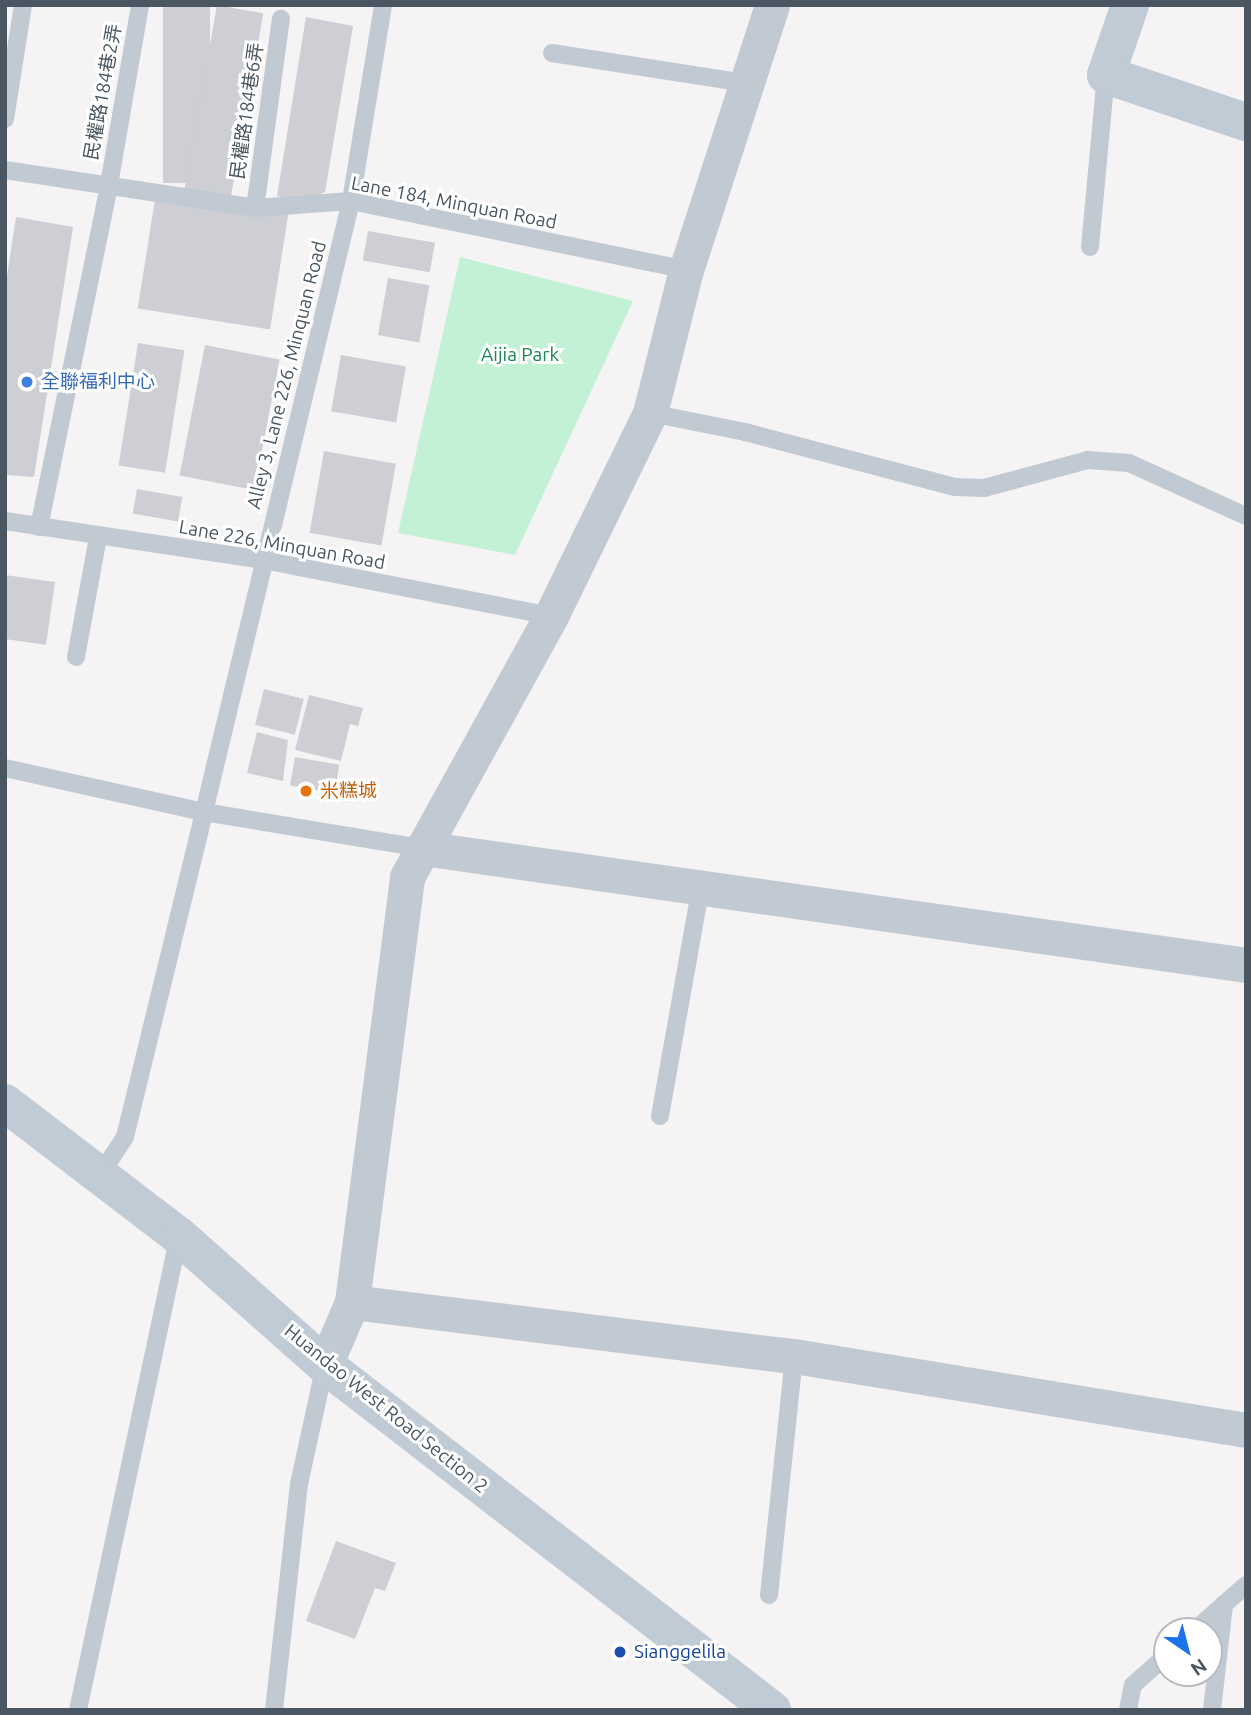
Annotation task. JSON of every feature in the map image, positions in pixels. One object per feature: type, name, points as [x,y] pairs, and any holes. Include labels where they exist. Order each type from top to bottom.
[{"type":"main road","points":[[1130,5],[1106,75],[1246,122]]},
{"type":"main road","name":"Huandao West Road Section 2","points":[[5,1103],[179,1236],[325,1365],[772,1710]]},
{"type":"street","points":[[325,1365],[352,1302],[407,877],[551,616],[650,413],[686,270],[772,5]]},
{"type":"street","points":[[422,848],[701,885],[1246,965]]},
{"type":"street","points":[[352,1302],[794,1356],[1246,1430]]},
{"type":"lane","points":[[5,119],[23,5]]},
{"type":"lane","name":"民權路184巷2弄","points":[[39,527],[108,186],[139,5]]},
{"type":"lane","name":"Alley 3, Lane 226, Minquan Road","points":[[100,1175],[125,1136],[204,812],[351,201],[383,5]]},
{"type":"lane","name":"民權路184巷6弄","points":[[255,208],[281,19]]},
{"type":"lane","points":[[552,53],[745,83]]},
{"type":"lane","points":[[1090,247],[1106,75]]},
{"type":"lane","name":"Lane 184, Minquan Road","points":[[5,170],[255,208],[351,201],[686,270]]},
{"type":"lane","points":[[650,413],[745,432],[956,487],[984,488],[1088,460],[1129,463],[1246,516]]},
{"type":"lane","name":"Lane 226, Minquan Road","points":[[5,521],[263,560],[551,616]]},
{"type":"lane","points":[[76,657],[98,537]]},
{"type":"lane","points":[[5,768],[204,812],[422,848]]},
{"type":"lane","points":[[660,1116],[701,885]]},
{"type":"lane","points":[[78,1710],[179,1236]]},
{"type":"lane","points":[[769,1595],[794,1356]]},
{"type":"lane","points":[[274,1710],[299,1484],[325,1365]]},
{"type":"lane","points":[[1210,1617],[1246,1585]]},
{"type":"lane","points":[[1212,1710],[1224,1604]]},
{"type":"lane","points":[[1128,1710],[1133,1685],[1153,1667]]},
{"type":"green space","name":"Aijia Park","points":[[460,257],[633,301],[515,555],[398,533]]},
{"type":"building","points":[[163,5],[210,5],[210,183],[163,183]]},
{"type":"building","points":[[217,5],[263,13],[231,197],[185,189]]},
{"type":"building","points":[[306,17],[353,26],[325,192],[304,201],[277,196]]},
{"type":"building","points":[[156,193],[288,214],[270,330],[138,309]]},
{"type":"building","name":"全聯福利中心","points":[[16,217],[73,227],[34,477],[5,475],[5,289]]},
{"type":"building","points":[[368,231],[435,243],[430,272],[363,261]]},
{"type":"building","points":[[388,278],[429,285],[419,342],[378,335]]},
{"type":"building","points":[[138,343],[184,350],[165,473],[119,465]]},
{"type":"building","points":[[205,345],[280,360],[254,490],[180,476]]},
{"type":"building","points":[[341,355],[406,366],[396,423],[331,411]]},
{"type":"building","points":[[324,451],[396,464],[381,545],[310,533]]},
{"type":"building","points":[[137,489],[182,497],[178,522],[133,514]]},
{"type":"building","points":[[5,575],[55,582],[46,645],[5,639]]},
{"type":"building","points":[[264,689],[304,699],[295,735],[255,725]]},
{"type":"building","points":[[309,695],[363,708],[358,726],[350,724],[341,761],[295,750]]},
{"type":"building","points":[[257,732],[288,740],[283,781],[247,773]]},
{"type":"building","points":[[295,757],[339,765],[334,793],[290,786]]},
{"type":"building","points":[[336,1541],[396,1563],[385,1591],[375,1588],[355,1639],[306,1621]]},
{"type":"place","name":"全聯福利中心","points":[[27,382]]},
{"type":"place","name":"米糕城","points":[[306,791]]},
{"type":"place","name":"Sianggelila","points":[[620,1652]]}]
